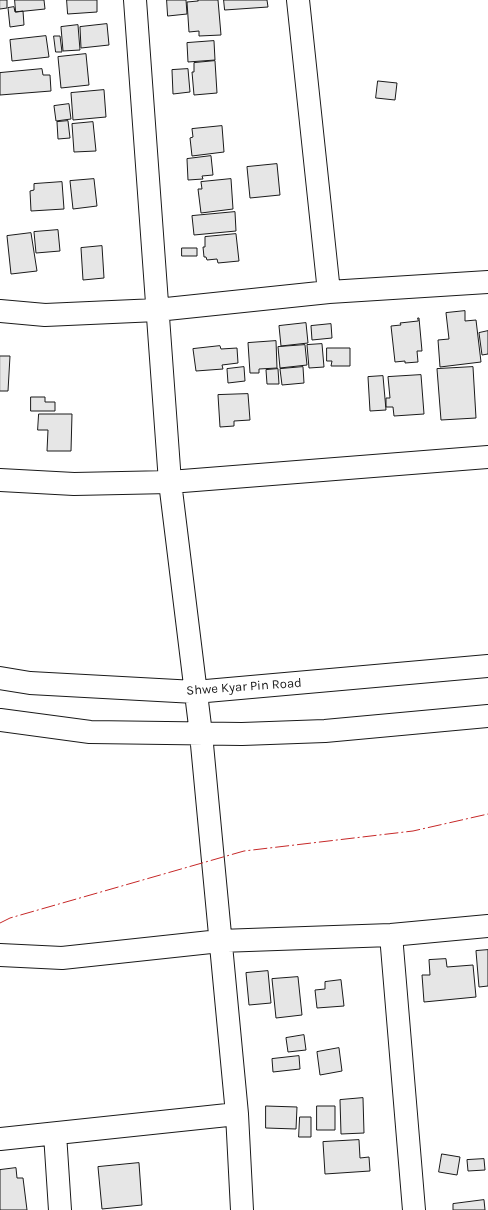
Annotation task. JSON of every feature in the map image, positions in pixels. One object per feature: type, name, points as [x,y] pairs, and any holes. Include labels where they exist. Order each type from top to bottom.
[{"type":"street","points":[[135,0],[170,482],[201,734],[236,1114],[242,1210]]},
{"type":"street","points":[[298,0],[329,292]]},
{"type":"street","points":[[0,311],[45,314],[91,314],[157,310],[329,292],[488,282]]},
{"type":"street","points":[[0,480],[74,484],[170,482],[488,457]]},
{"type":"street","name":"Shwe Kyar Pin Road","points":[[0,678],[30,683],[195,692],[488,666]]},
{"type":"street","points":[[0,720],[90,732],[242,734],[324,731],[488,716]]},
{"type":"street","points":[[0,955],[62,958],[220,941],[391,935],[488,926]]},
{"type":"street","points":[[391,935],[414,1210]]},
{"type":"street","points":[[0,1139],[236,1114]]},
{"type":"street","points":[[55,1134],[60,1210]]},
{"type":"building","points":[[0,0],[7,0],[7,8],[0,9]]},
{"type":"building","points":[[15,0],[44,0],[45,9],[16,12]]},
{"type":"building","points":[[67,0],[97,0],[97,12],[68,14]]},
{"type":"building","points":[[167,0],[186,0],[187,14],[168,16]]},
{"type":"building","points":[[198,0],[218,0],[221,35],[199,36],[199,31],[189,32],[187,2]]},
{"type":"building","points":[[224,0],[267,0],[268,7],[225,10]]},
{"type":"building","points":[[14,7],[15,12],[23,11],[24,25],[10,27],[8,8]]},
{"type":"building","points":[[107,24],[109,45],[81,48],[80,27]]},
{"type":"building","points":[[78,25],[80,50],[63,51],[61,27]]},
{"type":"building","points":[[46,36],[49,57],[12,61],[10,40]]},
{"type":"building","points":[[54,36],[60,36],[62,52],[56,52]]},
{"type":"building","points":[[214,41],[215,60],[188,62],[187,43]]},
{"type":"building","points":[[86,54],[89,85],[61,88],[58,57]]},
{"type":"building","points":[[215,61],[217,93],[194,95],[192,72],[194,72],[194,63]]},
{"type":"building","points":[[42,69],[43,75],[50,75],[51,91],[0,95],[0,73]]},
{"type":"building","points":[[188,69],[190,92],[173,94],[172,70]]},
{"type":"building","points":[[378,81],[397,83],[395,100],[376,98]]},
{"type":"building","points":[[104,90],[106,117],[73,120],[71,93]]},
{"type":"building","points":[[69,104],[71,119],[56,121],[54,106]]},
{"type":"building","points":[[68,121],[70,138],[58,139],[57,122]]},
{"type":"building","points":[[93,122],[96,151],[74,152],[72,124]]},
{"type":"building","points":[[222,126],[224,152],[192,156],[190,138],[193,137],[192,129]]},
{"type":"building","points":[[211,156],[213,175],[202,176],[203,179],[188,180],[187,159]]},
{"type":"building","points":[[277,164],[280,195],[250,198],[247,167]]},
{"type":"building","points":[[94,179],[97,206],[73,209],[70,181]]},
{"type":"building","points":[[231,179],[233,209],[201,213],[198,189],[202,189],[201,182]]},
{"type":"building","points":[[62,182],[64,209],[31,211],[30,191],[34,190],[34,184]]},
{"type":"building","points":[[235,212],[236,231],[194,235],[192,216]]},
{"type":"building","points":[[58,230],[60,251],[36,253],[34,232]]},
{"type":"building","points":[[31,233],[37,271],[11,274],[7,236]]},
{"type":"building","points":[[236,234],[239,261],[218,263],[217,259],[207,260],[206,257],[204,257],[203,247],[205,247],[205,237]]},
{"type":"building","points":[[102,246],[104,278],[83,280],[81,248]]},
{"type":"building","points":[[182,248],[197,248],[197,256],[182,256]]},
{"type":"building","points":[[465,311],[465,321],[476,320],[481,362],[440,367],[438,340],[449,339],[446,313]]},
{"type":"building","points":[[418,318],[422,351],[417,351],[418,362],[395,362],[391,326],[401,325],[400,323],[418,321]]},
{"type":"building","points":[[306,323],[308,343],[281,346],[279,326]]},
{"type":"building","points":[[331,324],[332,338],[312,340],[311,326]]},
{"type":"building","points":[[488,331],[488,354],[482,355],[479,333]]},
{"type":"building","points":[[276,341],[277,368],[259,369],[259,373],[250,373],[248,343]]},
{"type":"building","points":[[322,344],[324,367],[309,368],[307,345]]},
{"type":"building","points":[[305,345],[307,365],[280,368],[278,347]]},
{"type":"building","points":[[220,346],[221,349],[237,348],[238,363],[222,365],[223,369],[196,371],[193,349]]},
{"type":"building","points":[[327,348],[350,348],[350,366],[331,366],[332,361],[327,361]]},
{"type":"building","points":[[0,356],[10,356],[8,391],[0,391]]},
{"type":"building","points":[[244,367],[245,381],[228,383],[227,369]]},
{"type":"building","points":[[303,367],[304,383],[282,385],[280,369]]},
{"type":"building","points":[[473,367],[476,418],[441,420],[437,369]]},
{"type":"building","points":[[278,369],[279,384],[267,384],[266,370]]},
{"type":"building","points":[[421,375],[424,414],[394,416],[393,407],[386,407],[386,398],[390,398],[388,377]]},
{"type":"building","points":[[383,376],[386,410],[370,411],[368,377]]},
{"type":"building","points":[[248,394],[250,420],[234,421],[234,426],[220,427],[218,395]]},
{"type":"building","points":[[31,397],[45,397],[45,402],[55,402],[55,411],[31,411]]},
{"type":"building","points":[[39,414],[72,414],[71,451],[47,451],[48,430],[38,430]]},
{"type":"building","points":[[488,950],[488,986],[479,987],[476,951]]},
{"type":"building","points":[[446,959],[447,967],[473,965],[476,997],[424,1002],[422,975],[430,975],[429,960]]},
{"type":"building","points":[[268,971],[271,1003],[249,1005],[246,973]]},
{"type":"building","points":[[298,977],[302,1015],[276,1018],[272,979]]},
{"type":"building","points":[[341,980],[344,1006],[317,1008],[315,990],[325,989],[325,982]]},
{"type":"building","points":[[304,1035],[306,1050],[288,1052],[286,1038]]},
{"type":"building","points":[[339,1048],[342,1071],[320,1075],[317,1052]]},
{"type":"building","points":[[299,1056],[300,1069],[273,1072],[272,1059]]},
{"type":"building","points":[[363,1098],[364,1133],[341,1134],[340,1100]]},
{"type":"building","points":[[266,1106],[297,1107],[296,1129],[266,1128]]},
{"type":"building","points":[[317,1106],[335,1106],[335,1130],[317,1130]]},
{"type":"building","points":[[300,1117],[311,1117],[311,1137],[299,1137]]},
{"type":"building","points":[[359,1140],[360,1158],[369,1157],[370,1171],[325,1174],[323,1142]]},
{"type":"building","points":[[442,1154],[460,1157],[457,1175],[439,1172]]},
{"type":"building","points":[[484,1159],[485,1170],[468,1171],[467,1160]]},
{"type":"building","points":[[139,1163],[142,1205],[102,1209],[98,1167]]},
{"type":"building","points":[[16,1168],[17,1178],[23,1178],[27,1210],[0,1210],[0,1170]]},
{"type":"building","points":[[484,1200],[485,1210],[453,1210],[453,1204]]},
{"type":"power","points":[[0,923],[10,918],[244,851],[413,831],[488,814]]}]
